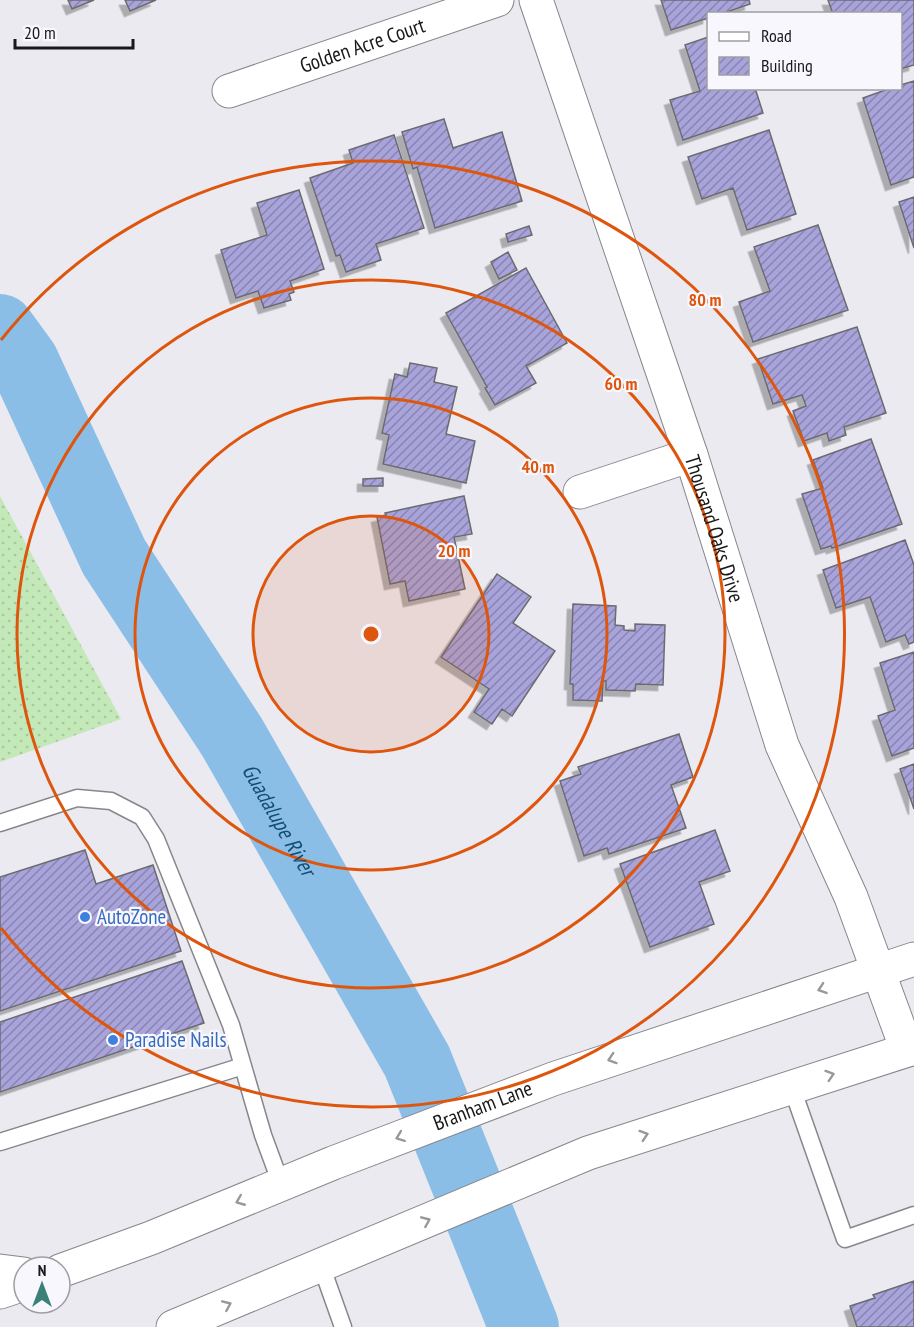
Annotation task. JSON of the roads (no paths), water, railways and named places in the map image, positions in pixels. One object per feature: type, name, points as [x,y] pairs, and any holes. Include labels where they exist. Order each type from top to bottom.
[{"type":"main road","name":"Golden Acre Court","points":[[229,91],[497,0]]},
{"type":"main road","name":"Thousand Oaks Drive","points":[[536,0],[691,455],[782,745],[851,897],[910,1049]]},
{"type":"main road","points":[[580,492],[691,455]]},
{"type":"main road","name":"Branham Lane","points":[[72,1266],[151,1238],[333,1163],[553,1079],[914,959]]},
{"type":"main road","points":[[173,1327],[588,1153],[910,1049]]},
{"type":"lane","points":[[0,823],[77,798],[111,801],[142,817],[156,839],[231,1025],[263,1135],[281,1184]]},
{"type":"lane","points":[[0,1142],[243,1066]]},
{"type":"lane","points":[[792,1088],[845,1239],[914,1215]]},
{"type":"lane","points":[[321,1265],[343,1327]]},
{"type":"waterway","name":"Guadalupe River","points":[[0,329],[24,362],[114,557],[232,737],[417,1061],[524,1327]]},
{"type":"place","name":"AutoZone","points":[[85,917]]},
{"type":"place","name":"Paradise Nails","points":[[113,1040]]}]
